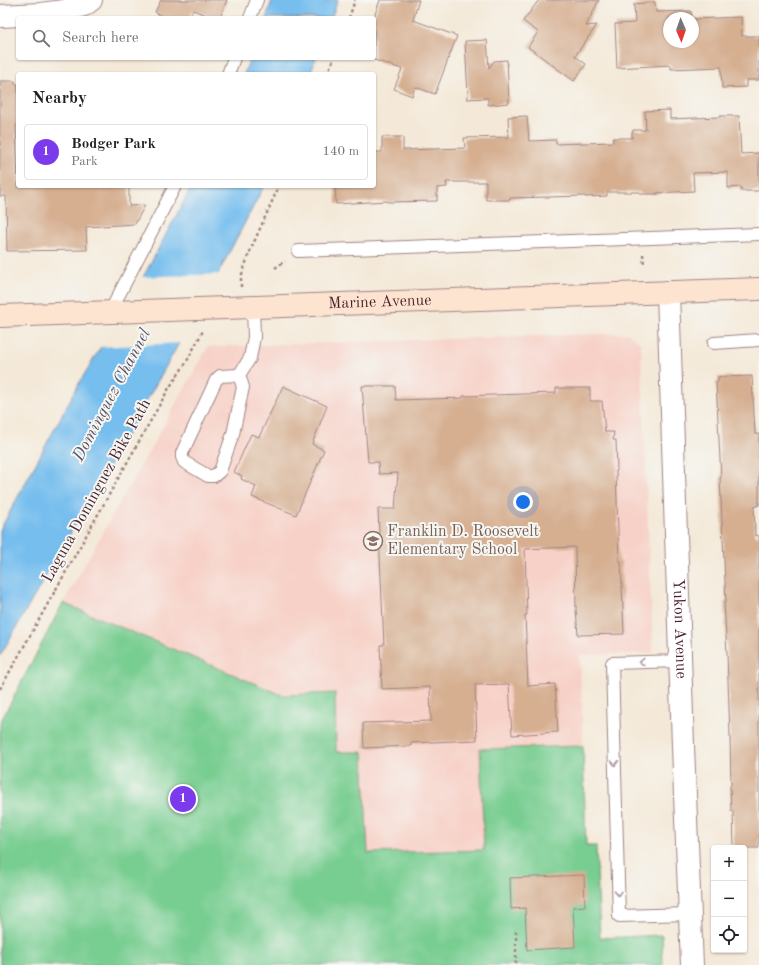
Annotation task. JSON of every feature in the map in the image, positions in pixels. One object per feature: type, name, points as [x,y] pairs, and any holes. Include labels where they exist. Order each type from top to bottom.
[{"type":"main road","name":"Marine Avenue","points":[[0,316],[759,289]]},
{"type":"street","points":[[0,16],[64,11],[84,5],[91,0]]},
{"type":"street","name":"Yukon Avenue","points":[[668,292],[692,965]]},
{"type":"lane","points":[[251,16],[257,0]]},
{"type":"lane","points":[[229,72],[233,60]]},
{"type":"lane","points":[[111,312],[174,188]]},
{"type":"lane","points":[[298,251],[759,234]]},
{"type":"lane","points":[[239,376],[250,358],[254,337],[247,307]]},
{"type":"lane","points":[[714,343],[759,340]]},
{"type":"lane","points":[[220,376],[239,376],[243,387],[233,434],[220,471],[214,476],[208,476],[184,462],[182,453],[216,380],[220,376]]},
{"type":"lane","points":[[681,661],[612,663],[619,916],[690,914]]},
{"type":"path","points":[[350,16],[355,0]]},
{"type":"path","points":[[328,72],[333,60]]},
{"type":"path","points":[[247,307],[241,277],[250,251],[278,188]]},
{"type":"path","points":[[643,254],[644,265]]},
{"type":"path","name":"Laguna Dominguez Bike Path","points":[[0,689],[169,388],[186,363],[212,308]]},
{"type":"path","points":[[516,930],[516,965]]},
{"type":"shaded area","name":"Franklin D. Roosevelt Elementary School","points":[[627,333],[641,344],[653,653],[580,655],[583,746],[480,749],[485,850],[368,853],[363,753],[336,753],[335,693],[282,695],[63,603],[208,347]]},
{"type":"green space","points":[[63,603],[282,695],[335,693],[336,752],[363,752],[368,853],[484,850],[480,749],[583,746],[586,846],[596,846],[600,938],[662,935],[663,965],[0,965],[0,723]]},
{"type":"water","points":[[272,0],[338,0],[332,16],[267,16]]},
{"type":"water","points":[[249,60],[315,60],[311,72],[245,72]]},
{"type":"water","name":"Dominguez Channel","points":[[191,188],[263,188],[220,270],[160,377],[0,656],[0,530],[81,380],[146,272]]},
{"type":"pier","points":[[220,274],[181,343],[98,347],[140,277]]},
{"type":"building","points":[[161,0],[227,0],[221,16],[209,16],[193,10],[190,16],[162,16],[155,12]]},
{"type":"building","points":[[380,0],[419,0],[413,20],[457,36],[435,94],[415,87],[412,96],[394,89],[402,69],[374,60],[376,60],[376,16],[374,16]]},
{"type":"building","points":[[539,0],[599,0],[586,26],[597,25],[575,56],[586,64],[574,81],[528,47],[538,32],[523,21]]},
{"type":"building","points":[[655,2],[656,12],[691,11],[663,12],[663,48],[699,48],[699,19],[741,17],[742,36],[759,36],[759,80],[746,80],[746,87],[722,88],[721,67],[671,69],[671,65],[617,68],[615,24],[635,23],[634,4]]},
{"type":"building","points":[[487,40],[489,68],[494,61],[507,60],[509,103],[488,105],[488,98],[467,99],[465,41]]},
{"type":"building","points":[[0,81],[15,81],[16,188],[129,188],[129,206],[145,205],[135,224],[86,227],[87,250],[7,251],[6,196],[0,196]]},
{"type":"building","points":[[670,110],[670,119],[739,116],[741,154],[759,153],[759,191],[741,191],[741,187],[728,188],[728,172],[693,173],[694,191],[657,193],[658,194],[640,194],[640,192],[607,192],[607,196],[510,198],[510,200],[486,200],[486,182],[446,182],[447,187],[437,188],[437,201],[387,201],[336,204],[335,188],[376,188],[376,152],[382,152],[382,137],[403,137],[403,150],[465,148],[464,138],[509,137],[508,117],[527,116],[529,141],[556,140],[556,144],[613,142],[613,138],[632,138],[633,130],[646,130],[645,111]]},
{"type":"building","points":[[752,376],[755,434],[759,434],[759,505],[754,507],[755,535],[759,536],[759,848],[747,848],[747,845],[734,845],[733,811],[731,811],[730,786],[730,735],[724,602],[726,602],[716,382],[718,382],[718,377]]},
{"type":"building","points":[[283,386],[327,406],[312,444],[324,450],[296,515],[252,497],[256,486],[241,479],[242,476],[234,472],[251,434],[259,437]]},
{"type":"building","points":[[362,386],[395,386],[396,400],[556,393],[556,388],[590,388],[590,401],[602,401],[605,432],[614,432],[613,440],[616,440],[619,561],[621,561],[624,634],[578,635],[575,547],[525,549],[527,615],[525,615],[528,686],[555,684],[558,732],[512,735],[509,684],[475,685],[477,740],[411,743],[411,746],[364,748],[363,723],[431,721],[430,687],[382,689],[380,645],[384,645],[378,509],[395,509],[398,473],[379,474],[378,462],[368,462]]},
{"type":"building","points":[[584,875],[585,906],[573,907],[575,947],[527,950],[525,908],[511,909],[510,878]]},
{"type":"place","name":"Franklin D. Roosevelt Elementary School","points":[[373,541]]},
{"type":"place","name":"Bodger Park","points":[[183,799]]}]
